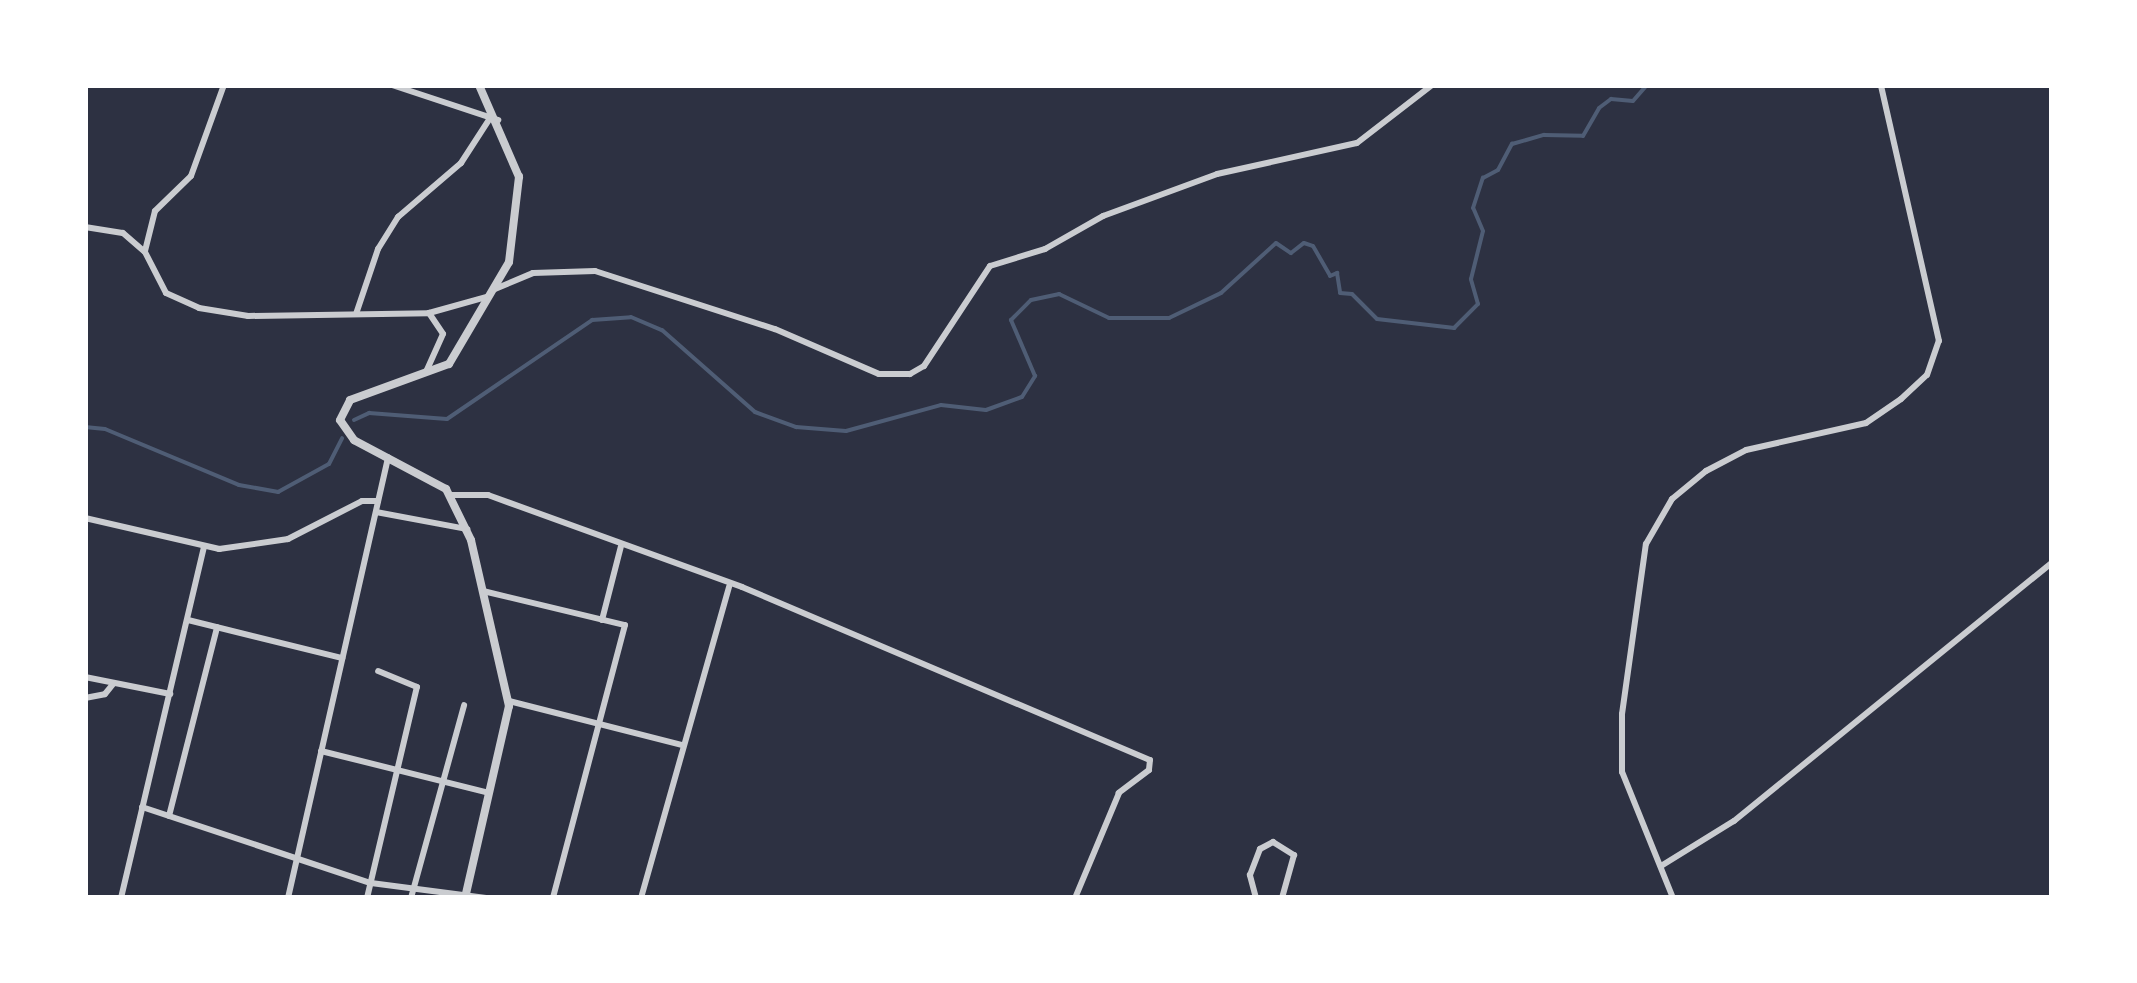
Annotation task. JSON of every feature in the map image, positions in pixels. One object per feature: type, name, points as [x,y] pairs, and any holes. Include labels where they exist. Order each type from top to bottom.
[{"type":"street","points":[[145,252],[156,211],[191,176],[224,85]]},
{"type":"street","points":[[392,85],[494,116]]},
{"type":"street","points":[[479,85],[518,177],[516,240],[497,287],[449,364],[422,377],[361,395],[342,409],[344,432],[452,495],[488,495],[729,586],[1150,760],[1149,770],[1119,793],[1075,898]]},
{"type":"street","points":[[85,226],[123,233],[145,252],[166,293],[199,308],[248,316],[428,314],[473,306],[497,287],[532,273],[620,276],[775,329],[879,374],[910,374],[924,366],[990,266],[1046,249],[1103,216],[1217,174],[1357,144],[1432,85]]},
{"type":"street","points":[[1673,898],[1622,772],[1622,714],[1646,544],[1672,498],[1706,471],[1746,450],[1866,423],[1902,399],[1927,375],[1939,342],[1881,85]]},
{"type":"street","points":[[356,314],[378,249],[398,217],[461,163],[494,116]]},
{"type":"street","points":[[422,377],[438,358],[443,334],[428,314]]},
{"type":"street","points":[[288,898],[388,456]]},
{"type":"street","points":[[452,495],[468,530],[509,701],[465,897]]},
{"type":"street","points":[[85,518],[204,547],[288,539],[362,501],[378,501]]},
{"type":"street","points":[[376,512],[468,530]]},
{"type":"street","points":[[602,620],[621,546]]},
{"type":"street","points":[[121,898],[204,547]]},
{"type":"street","points":[[1661,866],[1734,821],[2052,563]]},
{"type":"street","points":[[641,898],[729,586]]},
{"type":"street","points":[[483,591],[625,625],[553,898]]},
{"type":"street","points":[[188,620],[342,658]]},
{"type":"street","points":[[169,816],[216,627]]},
{"type":"street","points":[[367,898],[417,685],[378,671]]},
{"type":"street","points":[[85,677],[170,694]]},
{"type":"street","points":[[85,698],[105,694],[113,683]]},
{"type":"street","points":[[509,701],[682,745]]},
{"type":"street","points":[[412,895],[464,704]]},
{"type":"street","points":[[321,751],[489,793]]},
{"type":"street","points":[[142,807],[296,861],[412,895],[486,898]]},
{"type":"street","points":[[1256,898],[1248,883],[1256,857],[1262,846],[1276,842],[1294,856],[1282,898]]},
{"type":"waterway","points":[[354,420],[369,413],[447,419],[592,320],[631,317],[662,330],[755,412],[796,427],[846,431],[941,405],[986,410],[1022,397],[1035,376],[1011,320],[1031,300],[1059,294],[1109,318],[1169,318],[1221,293],[1276,243],[1291,253],[1304,243],[1313,246],[1330,276],[1337,273],[1340,293],[1352,294],[1377,319],[1454,328],[1478,304],[1471,279],[1483,231],[1473,208],[1483,178],[1498,170],[1512,144],[1544,135],[1583,136],[1599,108],[1611,99],[1633,101],[1647,85]]},
{"type":"waterway","points":[[85,427],[105,429],[239,485],[278,492],[329,464],[342,438]]}]
